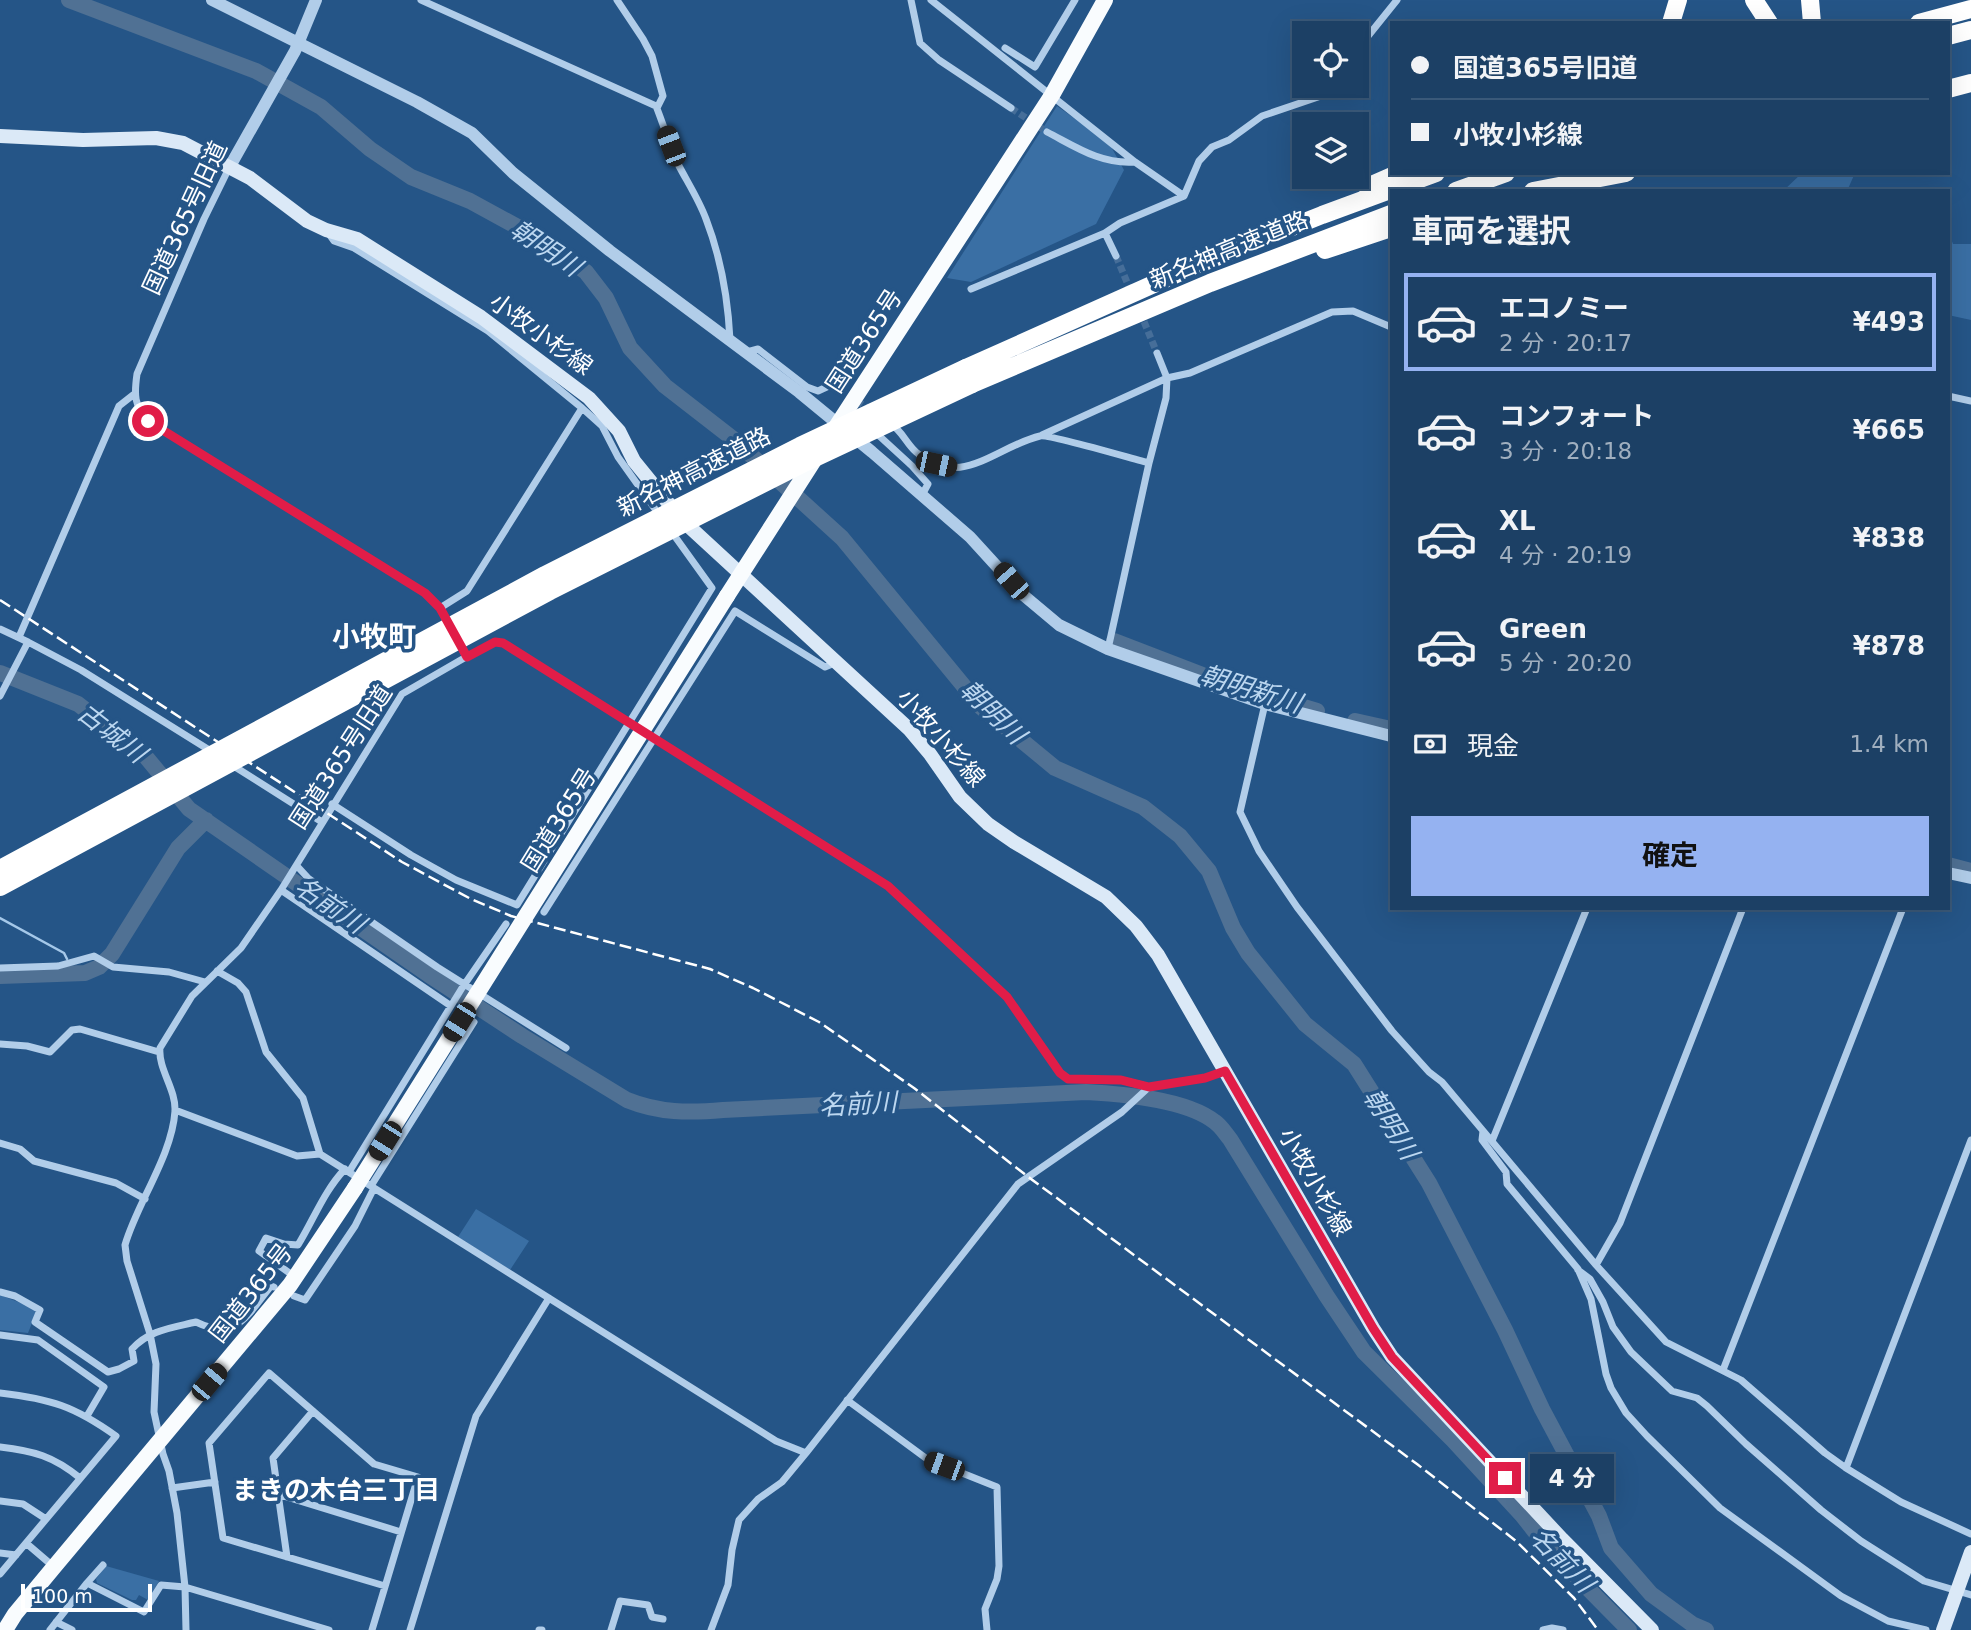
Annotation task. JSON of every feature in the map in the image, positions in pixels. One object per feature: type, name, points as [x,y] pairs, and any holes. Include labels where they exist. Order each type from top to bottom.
[{"type":"highway","name":"国道365号","points":[[5,1630],[15,1614],[295,1278],[367,1187],[750,559],[1052,95],[1105,0]]},
{"type":"highway","points":[[1672,21],[1678,0]]},
{"type":"highway","points":[[1754,0],[1768,21]]},
{"type":"highway","points":[[1810,0],[1812,21]]},
{"type":"highway","points":[[1926,21],[1971,9]]},
{"type":"highway","points":[[1950,35],[1971,30]]},
{"type":"highway","points":[[1950,88],[1971,83]]},
{"type":"highway","points":[[1195,265],[1395,175]]},
{"type":"highway","name":"新名神高速道路","points":[[1393,189],[1431,175]]},
{"type":"highway","points":[[1462,189],[1500,175]]},
{"type":"highway","points":[[1543,189],[1616,175]]},
{"type":"highway","name":"新名神高速道路","points":[[0,887],[538,597],[806,462],[969,376],[1195,265],[1390,190]]},
{"type":"highway","name":"新名神高速道路","points":[[0,869],[580,557],[800,446],[969,376],[1081,337],[1223,278],[1390,214]]},
{"type":"highway","points":[[1081,337],[1390,228]]},
{"type":"main road","name":"小牧小杉線","points":[[0,136],[38,139],[170,139],[231,165],[307,221],[357,239],[481,317],[589,398],[619,431],[634,461],[682,520],[909,729],[960,797],[988,824],[1014,842],[1106,897],[1136,926],[1158,955],[1392,1357],[1562,1539],[1652,1630]]},
{"type":"main road","points":[[1943,1630],[1965,1593],[1971,1552]]},
{"type":"street","points":[[212,0],[297,47],[417,102],[472,133],[523,182],[730,340],[922,495],[970,537],[1039,610],[1059,625],[1108,649],[1265,705],[1390,736]]},
{"type":"street","name":"国道365号旧道","points":[[134,395],[137,374],[204,219],[297,47],[316,0]]},
{"type":"street","points":[[421,0],[657,108],[678,165],[712,235],[729,308],[730,340]]},
{"type":"street","points":[[617,0],[652,55],[663,96],[657,108]]},
{"type":"street","points":[[911,0],[920,43],[939,60],[1011,108]]},
{"type":"street","points":[[931,0],[1135,162],[1184,196]]},
{"type":"street","points":[[1005,48],[1035,67],[1075,0]]},
{"type":"street","points":[[1369,35],[1397,0]]},
{"type":"street","points":[[971,289],[1105,233],[1121,223],[1184,196],[1199,161],[1212,147],[1229,140],[1262,116],[1315,98]]},
{"type":"street","points":[[1047,132],[1095,158],[1117,163],[1135,162]]},
{"type":"street","points":[[326,230],[334,241],[354,248],[488,331],[602,426],[618,457],[712,588],[517,905],[456,880],[422,862],[332,804]]},
{"type":"street","points":[[1105,233],[1116,256]]},
{"type":"street","points":[[922,495],[928,484],[868,426],[869,409],[897,427],[916,452],[936,464],[954,468],[971,466],[1167,378],[1190,373],[1332,312],[1353,311],[1390,327]]},
{"type":"street","points":[[746,353],[758,349],[807,387],[818,391],[831,385],[839,390]]},
{"type":"street","points":[[1108,649],[1166,398],[1167,378],[1157,353]]},
{"type":"street","points":[[19,637],[119,405],[134,395],[138,409],[148,421],[425,593],[440,608],[467,657]]},
{"type":"street","points":[[1950,396],[1971,401]]},
{"type":"street","points":[[440,608],[467,591],[582,408]]},
{"type":"street","points":[[1042,435],[1149,463]]},
{"type":"street","points":[[544,912],[735,611],[825,667],[838,662]]},
{"type":"street","points":[[0,629],[127,697],[322,821]]},
{"type":"street","points":[[0,696],[28,642]]},
{"type":"street","name":"国道365号旧道","points":[[159,1052],[192,996],[241,948],[282,889],[402,694],[495,642],[503,643],[630,724]]},
{"type":"street","points":[[1265,705],[1240,812],[1259,851],[1297,907],[1392,1031],[1429,1072],[1442,1082],[1596,1265],[1666,1342],[1741,1380],[1846,1468],[1912,1507],[1971,1534]]},
{"type":"street","points":[[630,724],[888,886],[1007,997],[1060,1073],[1068,1079],[1121,1080],[1147,1089],[1205,1078],[1225,1071]]},
{"type":"street","points":[[295,868],[464,986],[566,1048]]},
{"type":"street","points":[[1950,873],[1971,878]]},
{"type":"street","points":[[282,889],[474,1022],[367,1187],[355,1226],[305,1300],[294,1296]]},
{"type":"street","points":[[1493,1142],[1586,910]]},
{"type":"street","points":[[1596,1265],[1620,1223],[1742,910]]},
{"type":"street","points":[[1723,1370],[1902,910]]},
{"type":"street","points":[[295,1278],[259,1251],[266,1238],[298,1245],[330,1185],[347,1171],[464,986],[506,925]]},
{"type":"street","points":[[0,968],[58,966],[96,957],[113,967],[169,972],[205,982]]},
{"type":"street","points":[[217,971],[238,983],[246,992],[266,1052],[303,1098],[320,1154]]},
{"type":"street","points":[[0,1044],[27,1046],[50,1052],[72,1030],[80,1029],[159,1052],[172,1091],[175,1110],[169,1136],[125,1245],[156,1364],[154,1412],[179,1530],[186,1630]]},
{"type":"street","points":[[711,1630],[728,1585],[738,1520],[758,1499],[782,1482],[1018,1184],[1122,1112],[1147,1089]]},
{"type":"street","points":[[175,1110],[297,1156],[320,1154],[367,1187],[549,1297],[776,1441],[806,1452]]},
{"type":"street","points":[[1483,1131],[1482,1140],[1506,1172],[1507,1184],[1578,1269],[1590,1279],[1613,1326],[1631,1352],[1672,1391],[1697,1398],[1793,1485],[1861,1541],[1924,1581],[1965,1593]]},
{"type":"street","points":[[1846,1468],[1971,1140]]},
{"type":"street","points":[[0,1143],[20,1149],[34,1161],[116,1183],[145,1199]]},
{"type":"street","points":[[1578,1269],[1591,1299],[1611,1388],[1626,1413],[1647,1436],[1720,1508],[1831,1589],[1888,1620],[1926,1630]]},
{"type":"street","points":[[0,1292],[35,1306],[40,1310],[35,1322],[108,1372],[134,1361],[132,1349],[142,1337],[150,1334],[195,1322],[210,1329],[228,1329],[239,1325],[271,1286],[274,1287]]},
{"type":"street","points":[[410,1630],[476,1416],[549,1297]]},
{"type":"street","points":[[0,1335],[38,1340],[103,1387],[87,1416]]},
{"type":"street","points":[[372,1630],[418,1477],[374,1464],[269,1373],[209,1443],[223,1538],[385,1586]]},
{"type":"street","points":[[0,1393],[43,1399],[87,1416],[116,1436],[0,1574]]},
{"type":"street","points":[[847,1400],[927,1460],[997,1487],[999,1566],[997,1579],[985,1609],[988,1630]]},
{"type":"street","points":[[287,1558],[272,1458],[313,1411]]},
{"type":"street","points":[[0,1447],[29,1450],[43,1455],[57,1461],[80,1478]]},
{"type":"street","points":[[172,1488],[215,1482]]},
{"type":"street","points":[[277,1494],[401,1532]]},
{"type":"street","points":[[0,1501],[23,1504],[46,1519]]},
{"type":"street","points":[[26,1543],[54,1567]]},
{"type":"street","points":[[0,1553],[16,1555]]},
{"type":"street","points":[[50,1630],[103,1565]]},
{"type":"street","points":[[87,1583],[144,1612],[160,1585],[185,1587],[329,1630]]},
{"type":"street","points":[[611,1630],[620,1601],[648,1605],[652,1617],[663,1619]]},
{"type":"street","points":[[56,1622],[72,1630]]},
{"type":"street","points":[[1543,1630],[1563,1630]]},
{"type":"shaded area","points":[[1057,106],[1109,143],[1124,170],[1096,224],[971,282],[947,278]]},
{"type":"shaded area","points":[[1800,175],[1854,175],[1848,189],[1785,189]]},
{"type":"shaded area","points":[[1950,236],[1953,244],[1971,244],[1971,320],[1950,315]]},
{"type":"shaded area","points":[[476,1209],[529,1241],[510,1270],[458,1237]]},
{"type":"shaded area","points":[[0,1295],[34,1308],[36,1313],[28,1333],[0,1330]]},
{"type":"shaded area","points":[[106,1566],[159,1581],[148,1600],[139,1595],[136,1600],[132,1600],[97,1583],[96,1579]]},
{"type":"waterway","name":"朝明川","points":[[69,0],[256,71],[321,107],[370,149],[411,177],[470,201],[547,243],[586,272],[606,298],[630,348],[665,386],[732,438],[842,538],[981,707],[1055,768],[1143,807],[1180,836],[1209,871],[1233,928],[1248,953],[1305,1024],[1354,1064],[1429,1183],[1505,1330],[1542,1409],[1599,1516],[1611,1548],[1651,1594],[1692,1624],[1706,1630]]},
{"type":"waterway","name":"朝明新川","points":[[1114,641],[1218,681],[1317,711]]},
{"type":"waterway","name":"名前川","points":[[0,673],[78,704],[146,757],[189,809],[429,975],[627,1100],[662,1110],[698,1112],[1086,1092],[1153,1099],[1203,1114],[1217,1124],[1230,1139],[1364,1352],[1453,1440],[1522,1515],[1547,1547],[1629,1630]]},
{"type":"waterway","name":"朝明新川","points":[[1355,721],[1390,729]]},
{"type":"waterway","name":"名前川","points":[[0,976],[85,973],[99,967],[112,954],[178,848],[206,820]]},
{"type":"waterway","name":"朝明新川","points":[[1950,866],[1971,871]]},
{"type":"waterway","points":[[0,918],[64,953],[67,959]]},
{"type":"waterway","name":"名前川","points":[[67,969],[67,975]]},
{"type":"tunnel","points":[[1011,108],[1047,132]]},
{"type":"tunnel","points":[[1116,256],[1132,294]]},
{"type":"tunnel","points":[[1140,312],[1157,353]]},
{"type":"tunnel","points":[[839,389],[869,409]]},
{"type":"railway","points":[[0,600],[402,862],[471,899],[511,916],[710,969],[819,1022],[914,1088],[1027,1176],[1417,1464],[1516,1541],[1574,1598],[1598,1630]]},
{"type":"district","name":"小牧町","points":[[374,636]]},
{"type":"district","name":"まきの木台三丁目","points":[[336,1490]]},
{"type":"route","points":[[148,421],[425,593],[440,608],[467,657],[495,642],[503,643],[888,886],[1007,997],[1060,1073],[1068,1079],[1121,1080],[1149,1087],[1205,1078],[1225,1071],[1392,1357],[1505,1478]]},
{"type":"water label","name":"古城川","points":[[112,733]]}]
